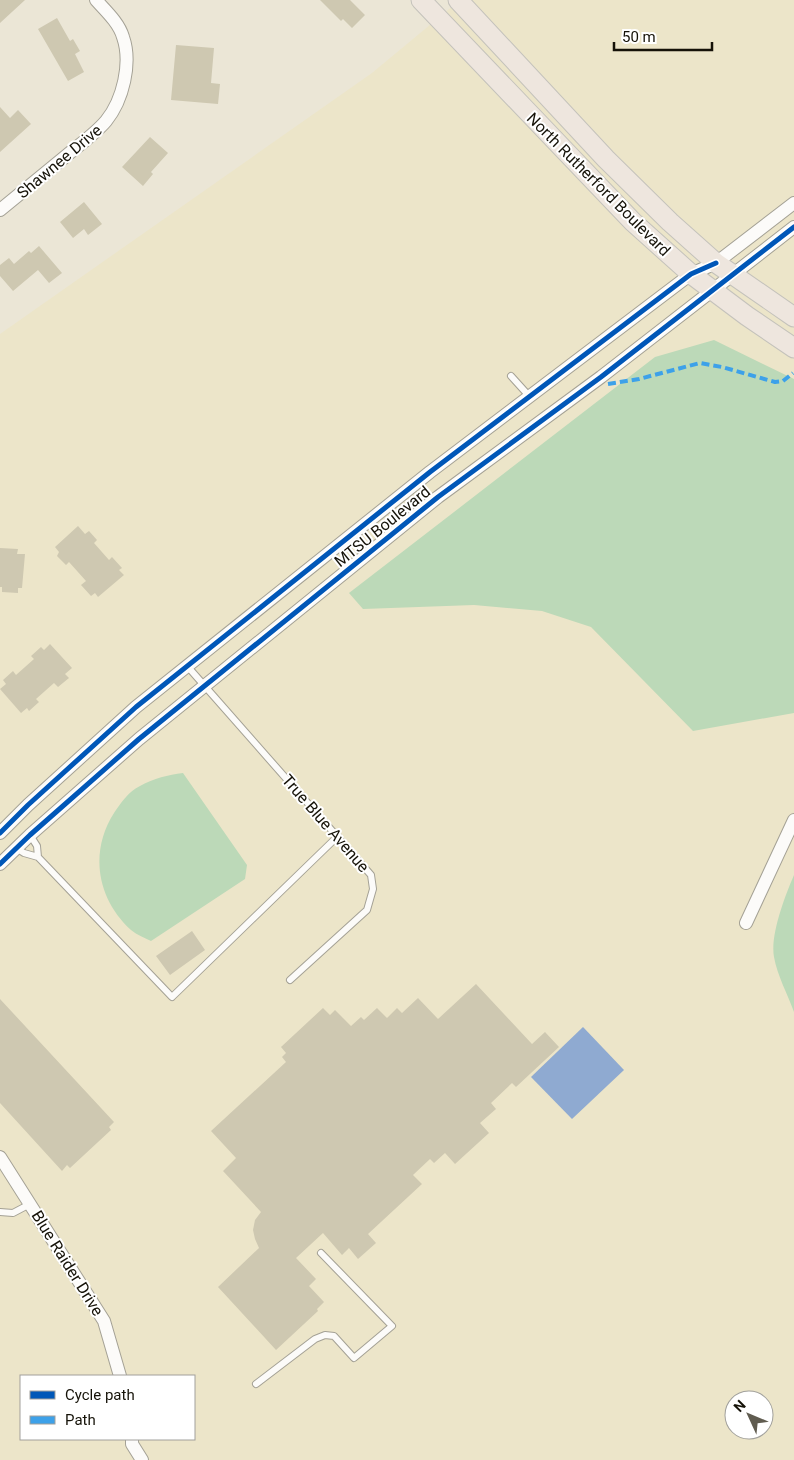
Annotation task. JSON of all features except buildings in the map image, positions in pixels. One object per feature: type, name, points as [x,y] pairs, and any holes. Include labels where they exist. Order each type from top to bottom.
[{"type":"main road","name":"North Rutherford Boulevard","points":[[421,0],[590,179],[634,222],[691,274],[794,348]]},
{"type":"main road","name":"North Rutherford Boulevard","points":[[458,0],[606,159],[670,222],[716,263],[794,317]]},
{"type":"street","name":"Shawnee Drive","points":[[0,210],[92,135],[116,106],[122,92],[126,72],[126,51],[123,37],[114,21],[96,0]]},
{"type":"street","name":"MTSU Boulevard","points":[[0,833],[28,805],[136,707],[430,472],[691,274],[716,263],[794,203]]},
{"type":"street","name":"MTSU Boulevard","points":[[0,864],[138,739],[438,497],[601,377],[794,228]]},
{"type":"street","points":[[746,923],[794,820]]},
{"type":"street","name":"Blue Raider Drive","points":[[0,1158],[104,1320],[120,1375]]},
{"type":"street","points":[[132,1440],[132,1444],[142,1460]]},
{"type":"lane","points":[[511,376],[530,397]]},
{"type":"lane","name":"True Blue Avenue","points":[[188,667],[371,875],[373,890],[366,910],[290,980]]},
{"type":"lane","points":[[30,835],[37,846],[38,857]]},
{"type":"lane","points":[[16,848],[24,854],[38,857],[172,997],[338,836]]},
{"type":"lane","points":[[0,1212],[13,1213],[30,1204]]},
{"type":"lane","points":[[256,1384],[315,1339],[325,1335],[334,1336],[354,1358],[392,1326],[321,1253]]},
{"type":"shaded area","points":[[460,0],[794,0],[794,1460],[0,1460],[0,334],[372,73]]},
{"type":"green space","points":[[714,340],[794,379],[794,713],[693,731],[591,627],[542,611],[474,605],[363,609],[349,593],[655,357]]},
{"type":"green space","points":[[183,773],[247,865],[245,879],[151,941],[131,930],[119,918],[110,904],[100,874],[101,843],[114,813],[132,791],[156,779]]},
{"type":"green space","points":[[794,875],[794,1012],[778,971],[773,948],[779,916]]},
{"type":"water","points":[[583,1027],[624,1070],[572,1119],[531,1077]]},
{"type":"marked path","points":[[608,384],[639,379],[700,363],[722,367],[775,382],[783,381],[793,373]]},
{"type":"cycle path","points":[[0,864],[30,835],[139,739],[438,497],[601,377],[794,227]]},
{"type":"cycle path","points":[[0,833],[28,805],[136,707],[430,472],[691,274],[716,263]]}]
